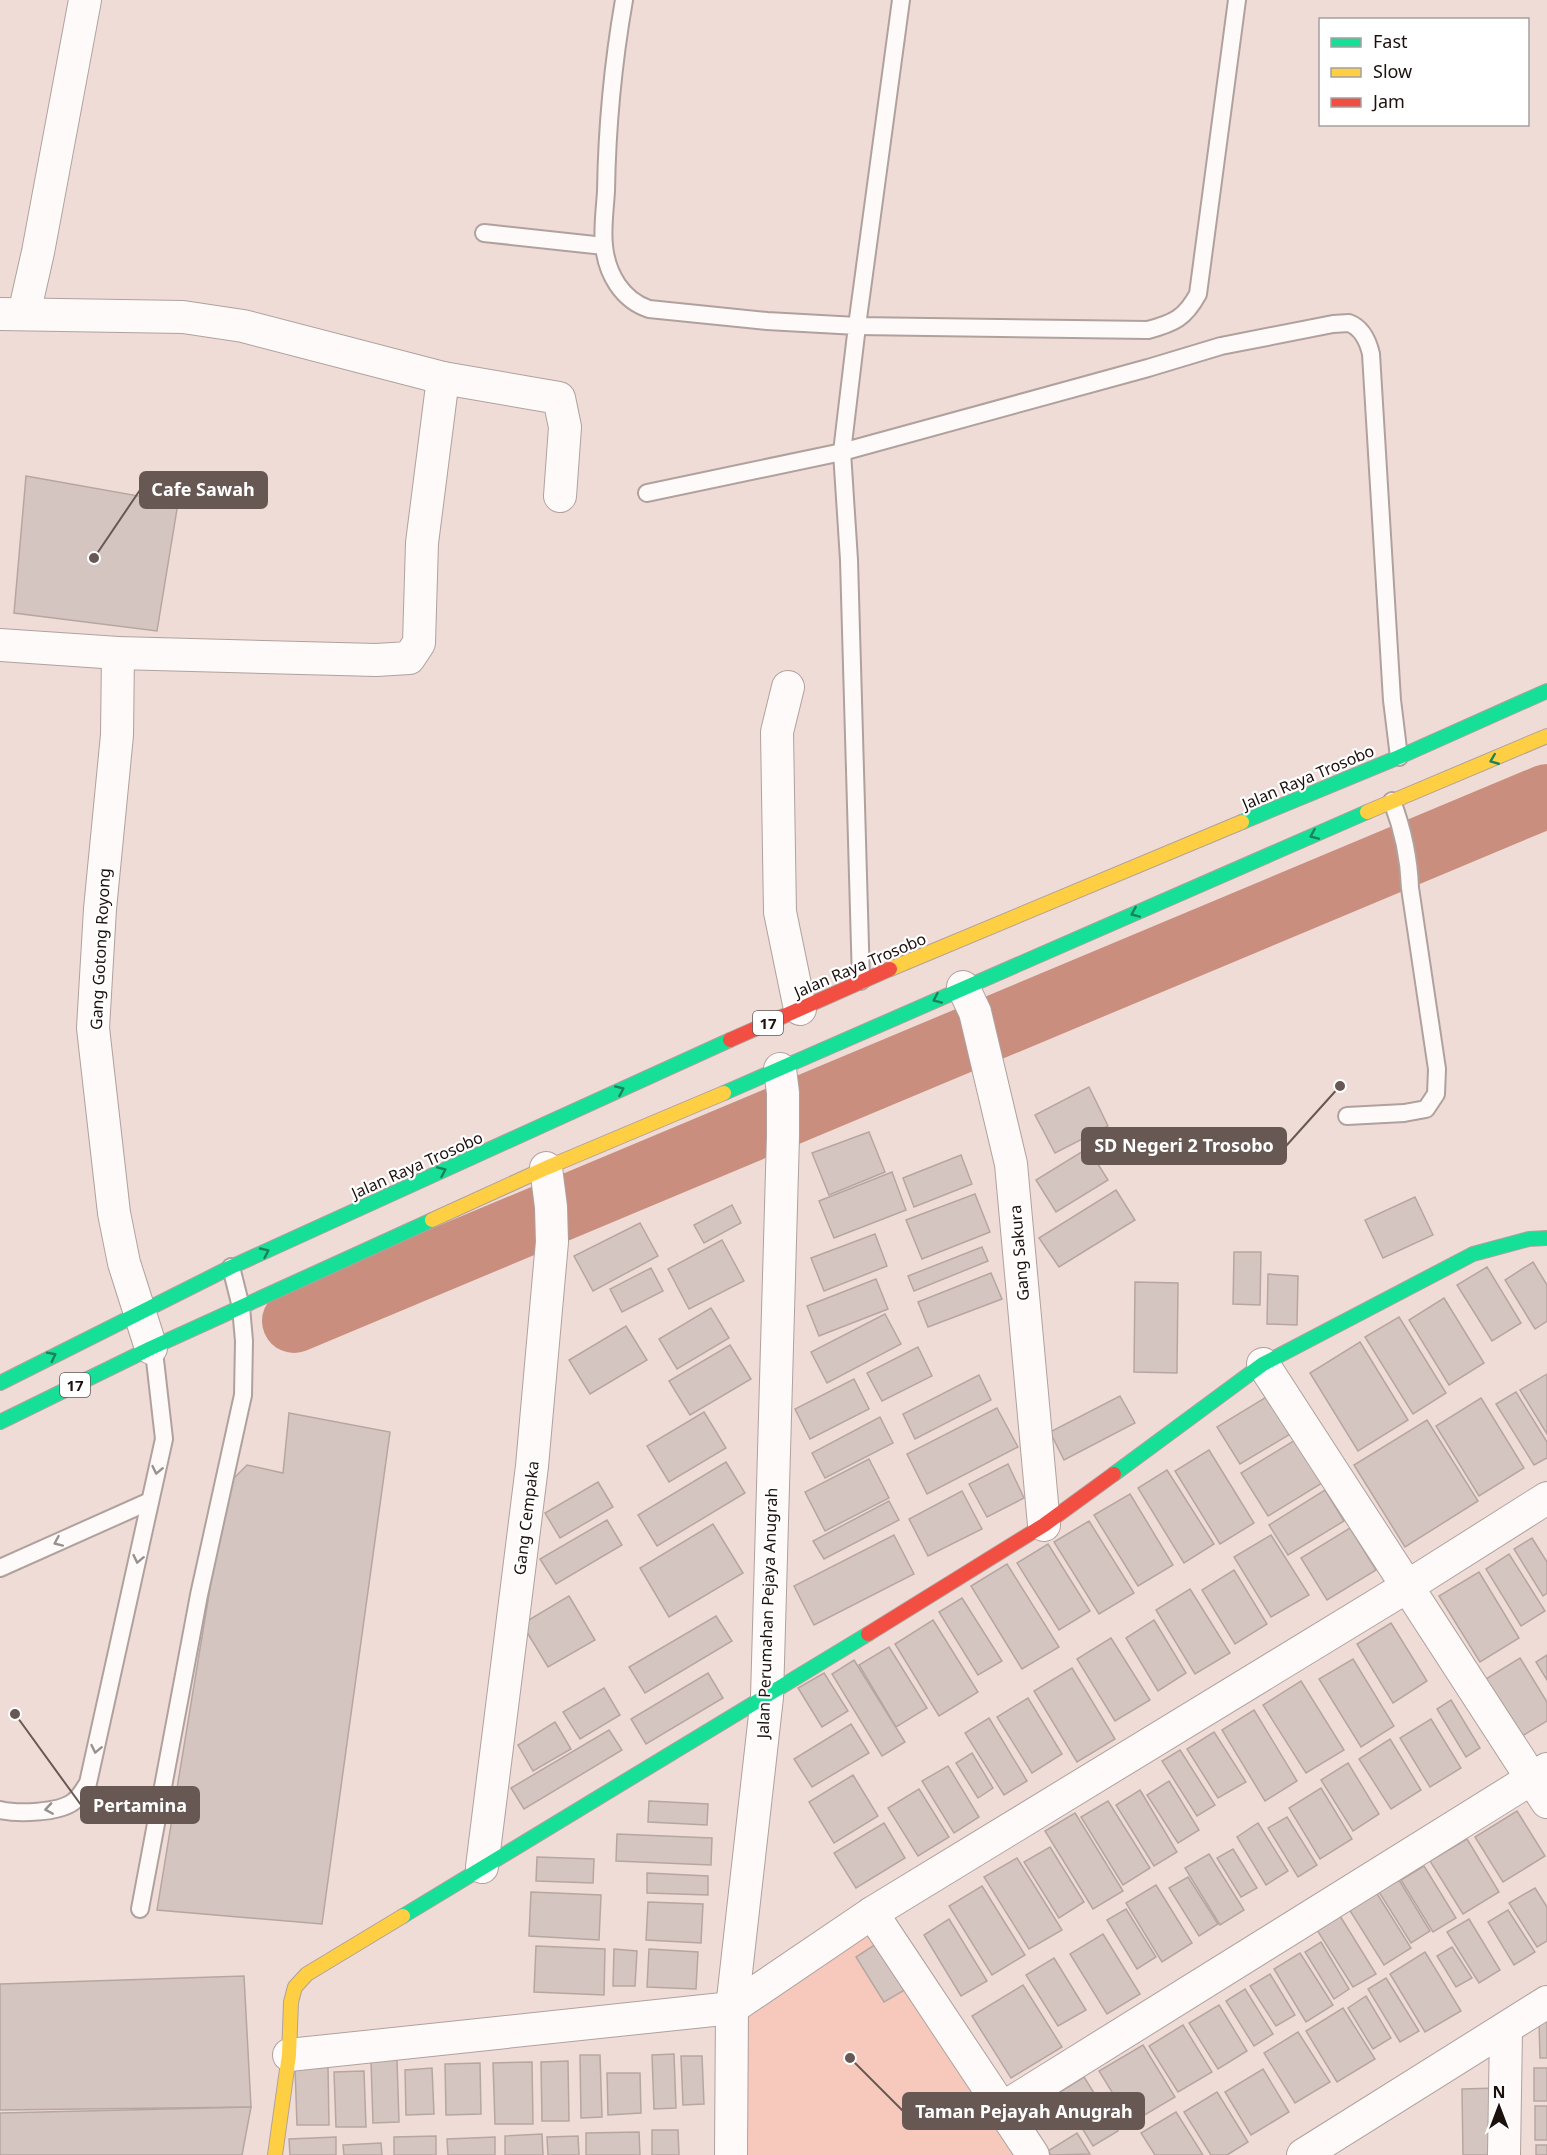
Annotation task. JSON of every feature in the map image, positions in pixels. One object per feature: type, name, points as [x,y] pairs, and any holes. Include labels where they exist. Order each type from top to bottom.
[{"type":"main road","name":"Jalan Raya Trosobo","points":[[0,1383],[231,1267],[861,981],[1399,757],[1547,691]]},
{"type":"main road","name":"17","points":[[0,1422],[241,1307],[547,1175],[782,1081],[969,999],[1392,801],[1547,736]]},
{"type":"main road","points":[[274,2155],[289,2055],[291,2002],[295,1987],[307,1974],[767,1697],[1044,1525],[1263,1364],[1473,1254],[1529,1239],[1547,1238]]},
{"type":"street","points":[[85,0],[38,252],[12,314],[183,317],[243,326],[443,378],[559,398],[565,427],[560,496]]},
{"type":"street","points":[[0,645],[118,653],[376,660],[409,658],[419,643],[423,543],[443,378]]},
{"type":"street","name":"Gang Gotong Royong","points":[[118,653],[117,735],[100,909],[93,1028],[114,1213],[124,1263],[151,1348]]},
{"type":"street","points":[[788,687],[777,732],[780,912],[800,1009]]},
{"type":"street","name":"Gang Sakura","points":[[969,999],[986,1053],[1011,1164],[1044,1525]]},
{"type":"street","name":"Jalan Perumahan Pejaya Anugrah","points":[[731,2155],[732,2008],[767,1697],[783,1136],[782,1081]]},
{"type":"street","name":"Gang Cempaka","points":[[482,1867],[532,1466],[552,1237],[547,1175]]},
{"type":"street","points":[[1001,2109],[1542,1783],[1408,1586],[1263,1364]]},
{"type":"street","points":[[289,2055],[732,2008],[872,1913],[1408,1586],[1547,1498]]},
{"type":"street","points":[[872,1913],[1033,2155]]},
{"type":"street","points":[[1303,2155],[1547,2002]]},
{"type":"street","points":[[1504,2155],[1506,2029]]},
{"type":"lane","points":[[624,0],[607,152],[604,246],[618,286],[635,304],[649,309],[767,321],[856,326],[1148,330],[1179,319],[1191,307],[1199,288],[1237,0]]},
{"type":"lane","points":[[861,981],[849,560],[842,452],[856,326],[901,0]]},
{"type":"lane","points":[[484,232],[604,246]]},
{"type":"lane","points":[[647,493],[842,452],[1221,346],[1345,322],[1355,325],[1368,342],[1371,354],[1392,700],[1399,757]]},
{"type":"lane","points":[[1347,1116],[1404,1113],[1426,1109],[1436,1094],[1437,1069],[1403,830],[1392,801]]},
{"type":"lane","points":[[140,1909],[199,1595],[243,1395],[244,1341],[241,1307],[231,1267]]},
{"type":"lane","points":[[0,1810],[33,1812],[64,1807],[74,1801],[88,1783],[164,1439],[158,1381],[151,1348]]},
{"type":"lane","points":[[0,1568],[150,1502]]},
{"type":"shaded area","points":[[872,1913],[1033,2155],[731,2155],[732,2008]]},
{"type":"building","points":[[26,476],[178,503],[157,631],[14,613]]},
{"type":"building","points":[[1089,1087],[1108,1126],[1055,1153],[1035,1115]]},
{"type":"building","points":[[869,1132],[885,1172],[829,1195],[812,1153]]},
{"type":"building","points":[[1088,1148],[1108,1180],[1056,1212],[1036,1180]]},
{"type":"building","points":[[961,1155],[972,1184],[914,1207],[903,1178]]},
{"type":"building","points":[[892,1172],[906,1210],[834,1238],[819,1201]]},
{"type":"building","points":[[1116,1190],[1135,1220],[1059,1267],[1039,1238]]},
{"type":"building","points":[[975,1194],[990,1232],[922,1259],[906,1220]]},
{"type":"building","points":[[1415,1197],[1433,1235],[1383,1258],[1365,1220]]},
{"type":"building","points":[[732,1205],[741,1223],[704,1243],[694,1225]]},
{"type":"building","points":[[640,1223],[658,1256],[593,1291],[574,1256]]},
{"type":"building","points":[[875,1234],[887,1266],[824,1291],[811,1258]]},
{"type":"building","points":[[722,1240],[744,1281],[689,1309],[668,1269]]},
{"type":"building","points":[[982,1247],[988,1261],[914,1291],[908,1276]]},
{"type":"building","points":[[1234,1252],[1261,1252],[1260,1305],[1233,1304]]},
{"type":"building","points":[[1533,1262],[1547,1285],[1547,1321],[1535,1329],[1505,1280]]},
{"type":"building","points":[[1487,1267],[1521,1323],[1492,1341],[1457,1285]]},
{"type":"building","points":[[651,1268],[663,1291],[622,1312],[610,1289]]},
{"type":"building","points":[[991,1273],[1002,1299],[928,1327],[918,1302]]},
{"type":"building","points":[[1268,1274],[1298,1276],[1297,1325],[1267,1324]]},
{"type":"building","points":[[876,1279],[888,1309],[819,1336],[807,1306]]},
{"type":"building","points":[[1135,1282],[1178,1283],[1177,1373],[1134,1372]]},
{"type":"building","points":[[1444,1298],[1484,1363],[1449,1385],[1409,1320]]},
{"type":"building","points":[[711,1308],[729,1338],[677,1369],[659,1339]]},
{"type":"building","points":[[885,1314],[901,1344],[827,1383],[811,1352]]},
{"type":"building","points":[[1399,1317],[1446,1393],[1413,1414],[1365,1337]]},
{"type":"building","points":[[626,1326],[647,1360],[590,1394],[569,1360]]},
{"type":"building","points":[[1360,1342],[1408,1420],[1358,1451],[1310,1373]]},
{"type":"building","points":[[730,1345],[751,1379],[690,1415],[669,1381]]},
{"type":"building","points":[[918,1347],[932,1376],[882,1401],[867,1373]]},
{"type":"building","points":[[1547,1374],[1547,1434],[1520,1390]]},
{"type":"building","points":[[979,1375],[991,1400],[915,1439],[903,1414]]},
{"type":"building","points":[[854,1379],[869,1409],[810,1439],[795,1409]]},
{"type":"building","points":[[1516,1392],[1547,1442],[1547,1458],[1534,1465],[1496,1404]]},
{"type":"building","points":[[1273,1393],[1297,1430],[1240,1464],[1217,1427]]},
{"type":"building","points":[[1120,1396],[1135,1423],[1064,1460],[1050,1432]]},
{"type":"building","points":[[1481,1398],[1524,1468],[1479,1496],[1436,1426]]},
{"type":"building","points":[[997,1408],[1018,1447],[927,1494],[907,1454]]},
{"type":"building","points":[[704,1412],[726,1448],[669,1482],[647,1446]]},
{"type":"building","points":[[289,1413],[390,1432],[322,1924],[157,1910],[227,1485],[247,1465],[283,1473]]},
{"type":"building","points":[[880,1417],[893,1443],[825,1478],[812,1453]]},
{"type":"building","points":[[1427,1420],[1478,1501],[1405,1547],[1354,1465]]},
{"type":"building","points":[[1300,1437],[1327,1480],[1268,1516],[1241,1473]]},
{"type":"building","points":[[1209,1450],[1254,1523],[1220,1544],[1175,1471]]},
{"type":"building","points":[[869,1459],[889,1498],[825,1531],[805,1492]]},
{"type":"building","points":[[726,1462],[745,1493],[657,1546],[638,1515]]},
{"type":"building","points":[[1008,1464],[1024,1498],[987,1517],[969,1484]]},
{"type":"building","points":[[1167,1470],[1214,1544],[1184,1563],[1138,1488]]},
{"type":"building","points":[[598,1482],[613,1507],[560,1538],[545,1513]]},
{"type":"building","points":[[1325,1490],[1344,1521],[1288,1555],[1269,1525]]},
{"type":"building","points":[[962,1491],[982,1529],[928,1556],[909,1519]]},
{"type":"building","points":[[1130,1494],[1173,1565],[1138,1586],[1094,1515]]},
{"type":"building","points":[[889,1501],[899,1520],[824,1559],[813,1541]]},
{"type":"building","points":[[607,1520],[622,1545],[556,1584],[540,1559]]},
{"type":"building","points":[[1089,1521],[1134,1593],[1099,1614],[1054,1542]]},
{"type":"building","points":[[713,1524],[743,1573],[669,1617],[640,1568]]},
{"type":"building","points":[[1350,1528],[1376,1570],[1327,1600],[1301,1558]]},
{"type":"building","points":[[894,1535],[914,1574],[814,1625],[794,1586]]},
{"type":"building","points":[[1271,1535],[1309,1595],[1271,1617],[1234,1557]]},
{"type":"building","points":[[1532,1538],[1547,1562],[1547,1593],[1543,1596],[1514,1549]]},
{"type":"building","points":[[1048,1544],[1090,1611],[1059,1630],[1017,1563]]},
{"type":"building","points":[[1509,1554],[1545,1611],[1521,1626],[1486,1569]]},
{"type":"building","points":[[1007,1564],[1059,1647],[1022,1669],[971,1586]]},
{"type":"building","points":[[1234,1570],[1267,1624],[1235,1644],[1202,1590]]},
{"type":"building","points":[[1479,1572],[1519,1638],[1480,1662],[1439,1596]]},
{"type":"building","points":[[1190,1589],[1230,1653],[1195,1674],[1156,1610]]},
{"type":"building","points":[[569,1596],[595,1640],[548,1667],[522,1624]]},
{"type":"building","points":[[962,1598],[1002,1661],[978,1675],[939,1612]]},
{"type":"building","points":[[716,1616],[732,1641],[645,1693],[629,1667]]},
{"type":"building","points":[[933,1620],[978,1692],[939,1716],[895,1644]]},
{"type":"building","points":[[1154,1620],[1186,1673],[1158,1691],[1126,1638]]},
{"type":"building","points":[[1391,1623],[1427,1681],[1393,1703],[1357,1644]]},
{"type":"building","points":[[1111,1638],[1150,1700],[1115,1721],[1077,1659]]},
{"type":"building","points":[[889,1647],[927,1708],[896,1727],[859,1665]]},
{"type":"building","points":[[1547,1655],[1547,1680],[1536,1662]]},
{"type":"building","points":[[1520,1658],[1547,1702],[1547,1721],[1517,1739],[1481,1682]]},
{"type":"building","points":[[1353,1659],[1394,1726],[1361,1747],[1319,1679]]},
{"type":"building","points":[[854,1660],[905,1742],[882,1756],[832,1674]]},
{"type":"building","points":[[1072,1668],[1115,1739],[1077,1762],[1034,1691]]},
{"type":"building","points":[[708,1673],[723,1698],[646,1744],[631,1719]]},
{"type":"building","points":[[824,1673],[848,1711],[822,1727],[798,1688]]},
{"type":"building","points":[[1301,1681],[1344,1750],[1306,1773],[1263,1705]]},
{"type":"building","points":[[604,1688],[620,1715],[580,1739],[563,1712]]},
{"type":"building","points":[[1028,1698],[1062,1754],[1032,1773],[997,1717]]},
{"type":"building","points":[[1451,1700],[1480,1748],[1466,1757],[1437,1709]]},
{"type":"building","points":[[1254,1710],[1297,1781],[1265,1801],[1222,1730]]},
{"type":"building","points":[[989,1718],[1027,1781],[1004,1795],[965,1733]]},
{"type":"building","points":[[1431,1719],[1461,1768],[1430,1787],[1400,1738]]},
{"type":"building","points":[[555,1722],[571,1749],[533,1771],[518,1745]]},
{"type":"building","points":[[851,1724],[869,1753],[812,1787],[794,1759]]},
{"type":"building","points":[[609,1730],[622,1750],[524,1809],[511,1788]]},
{"type":"building","points":[[1214,1732],[1246,1782],[1218,1798],[1187,1749]]},
{"type":"building","points":[[1390,1739],[1421,1790],[1391,1809],[1359,1759]]},
{"type":"building","points":[[1180,1750],[1215,1805],[1197,1816],[1162,1761]]},
{"type":"building","points":[[972,1753],[993,1788],[978,1798],[956,1763]]},
{"type":"building","points":[[1348,1763],[1379,1814],[1353,1831],[1321,1780]]},
{"type":"building","points":[[948,1766],[979,1817],[954,1833],[922,1781]]},
{"type":"building","points":[[853,1775],[878,1816],[834,1843],[809,1802]]},
{"type":"building","points":[[1169,1781],[1199,1830],[1178,1843],[1147,1795]]},
{"type":"building","points":[[1321,1788],[1352,1839],[1320,1859],[1289,1808]]},
{"type":"building","points":[[919,1789],[949,1837],[918,1856],[888,1808]]},
{"type":"building","points":[[1140,1790],[1177,1852],[1154,1866],[1116,1805]]},
{"type":"building","points":[[649,1801],[708,1804],[707,1825],[648,1822]]},
{"type":"building","points":[[1108,1801],[1150,1868],[1123,1885],[1081,1817]]},
{"type":"building","points":[[1517,1811],[1545,1856],[1503,1882],[1475,1837]]},
{"type":"building","points":[[1075,1813],[1123,1891],[1093,1909],[1045,1831]]},
{"type":"building","points":[[1287,1817],[1317,1865],[1298,1877],[1268,1828]]},
{"type":"building","points":[[884,1823],[905,1858],[856,1888],[834,1853]]},
{"type":"building","points":[[1258,1823],[1288,1871],[1266,1885],[1237,1837]]},
{"type":"building","points":[[617,1834],[712,1838],[711,1865],[616,1861]]},
{"type":"building","points":[[1467,1839],[1499,1892],[1463,1914],[1430,1861]]},
{"type":"building","points":[[1050,1847],[1084,1902],[1059,1918],[1024,1862]]},
{"type":"building","points":[[1233,1849],[1257,1888],[1241,1897],[1217,1858]]},
{"type":"building","points":[[1209,1854],[1244,1910],[1220,1925],[1185,1868]]},
{"type":"building","points":[[537,1857],[594,1859],[593,1883],[536,1881]]},
{"type":"building","points":[[1017,1858],[1062,1930],[1029,1949],[984,1877]]},
{"type":"building","points":[[1424,1866],[1456,1918],[1433,1932],[1401,1880]]},
{"type":"building","points":[[647,1873],[708,1876],[708,1895],[647,1893]]},
{"type":"building","points":[[1188,1877],[1218,1924],[1199,1936],[1169,1888]]},
{"type":"building","points":[[1399,1880],[1430,1931],[1411,1943],[1379,1892]]},
{"type":"building","points":[[1156,1885],[1192,1943],[1162,1962],[1126,1903]]},
{"type":"building","points":[[982,1886],[1025,1955],[992,1975],[949,1906]]},
{"type":"building","points":[[1535,1888],[1547,1907],[1547,1941],[1537,1947],[1509,1903]]},
{"type":"building","points":[[531,1892],[601,1895],[599,1940],[529,1936]]},
{"type":"building","points":[[1376,1892],[1411,1948],[1384,1965],[1349,1909]]},
{"type":"building","points":[[648,1902],[703,1904],[701,1943],[646,1940]]},
{"type":"building","points":[[1126,1909],[1156,1957],[1137,1969],[1107,1920]]},
{"type":"building","points":[[1508,1910],[1535,1952],[1514,1965],[1488,1922]]},
{"type":"building","points":[[1340,1916],[1376,1974],[1353,1987],[1317,1930]]},
{"type":"building","points":[[949,1919],[987,1981],[961,1996],[924,1935]]},
{"type":"building","points":[[1469,1919],[1500,1970],[1479,1983],[1447,1932]]},
{"type":"building","points":[[1103,1934],[1140,1994],[1107,2014],[1070,1954]]},
{"type":"building","points":[[879,1942],[908,1988],[884,2002],[856,1957]]},
{"type":"building","points":[[1321,1942],[1349,1989],[1334,1999],[1305,1952]]},
{"type":"building","points":[[536,1946],[605,1949],[604,1995],[534,1992]]},
{"type":"building","points":[[1452,1947],[1472,1978],[1456,1987],[1437,1956]]},
{"type":"building","points":[[614,1949],[637,1951],[635,1986],[613,1986]]},
{"type":"building","points":[[649,1949],[698,1952],[696,1989],[647,1987]]},
{"type":"building","points":[[1425,1952],[1461,2011],[1425,2032],[1390,1974]]},
{"type":"building","points":[[1300,1953],[1333,2005],[1306,2022],[1274,1969]]},
{"type":"building","points":[[1054,1958],[1086,2010],[1058,2026],[1026,1975]]},
{"type":"building","points":[[1270,1974],[1295,2015],[1276,2026],[1250,1986]]},
{"type":"building","points":[[244,1976],[251,2107],[0,2110],[0,1984]]},
{"type":"building","points":[[1386,1978],[1419,2031],[1400,2042],[1368,1989]]},
{"type":"building","points":[[1023,1985],[1062,2047],[1011,2078],[972,2016]]},
{"type":"building","points":[[1245,1989],[1273,2034],[1254,2046],[1226,2001]]},
{"type":"building","points":[[1366,1996],[1391,2038],[1373,2049],[1348,2008]]},
{"type":"building","points":[[1219,2005],[1247,2051],[1218,2069],[1189,2023]]},
{"type":"building","points":[[1343,2008],[1375,2059],[1337,2082],[1306,2031]]},
{"type":"building","points":[[1539,2022],[1547,2022],[1547,2058],[1540,2058]]},
{"type":"building","points":[[1183,2025],[1212,2072],[1178,2092],[1149,2046]]},
{"type":"building","points":[[1298,2032],[1330,2082],[1295,2103],[1264,2053]]},
{"type":"building","points":[[1143,2045],[1175,2097],[1131,2123],[1099,2071]]},
{"type":"building","points":[[674,2054],[676,2108],[654,2109],[652,2055]]},
{"type":"building","points":[[580,2055],[600,2055],[602,2117],[581,2118]]},
{"type":"building","points":[[681,2056],[702,2056],[704,2104],[683,2105]]},
{"type":"building","points":[[397,2060],[399,2122],[373,2123],[371,2061]]},
{"type":"building","points":[[568,2061],[569,2121],[542,2121],[541,2062]]},
{"type":"building","points":[[532,2062],[533,2124],[495,2124],[493,2063]]},
{"type":"building","points":[[480,2063],[481,2114],[446,2115],[445,2064]]},
{"type":"building","points":[[328,2067],[329,2125],[297,2125],[295,2068]]},
{"type":"building","points":[[432,2068],[434,2114],[406,2115],[405,2070]]},
{"type":"building","points":[[1534,2068],[1547,2068],[1547,2101],[1534,2101]]},
{"type":"building","points":[[1263,2069],[1289,2112],[1251,2135],[1225,2092]]},
{"type":"building","points":[[364,2071],[366,2127],[336,2127],[334,2072]]},
{"type":"building","points":[[607,2073],[640,2073],[641,2113],[608,2115]]},
{"type":"building","points":[[1084,2077],[1118,2131],[1093,2146],[1060,2092]]},
{"type":"building","points":[[1497,2088],[1498,2155],[1463,2155],[1462,2089]]},
{"type":"building","points":[[1217,2092],[1248,2142],[1227,2155],[1211,2155],[1184,2112]]},
{"type":"building","points":[[1535,2106],[1547,2106],[1547,2140],[1535,2140]]},
{"type":"building","points":[[251,2107],[242,2155],[0,2155],[0,2113]]},
{"type":"building","points":[[1176,2112],[1203,2155],[1155,2155],[1141,2133]]},
{"type":"building","points":[[652,2130],[678,2130],[679,2155],[652,2155]]},
{"type":"building","points":[[639,2132],[640,2155],[586,2155],[586,2133]]},
{"type":"building","points":[[1077,2133],[1090,2154],[1051,2155],[1048,2151]]},
{"type":"building","points":[[542,2134],[543,2155],[505,2155],[505,2136]]},
{"type":"building","points":[[436,2136],[436,2155],[394,2155],[394,2137]]},
{"type":"building","points":[[578,2136],[579,2155],[548,2155],[547,2137]]},
{"type":"building","points":[[336,2137],[336,2155],[290,2155],[289,2139]]},
{"type":"building","points":[[495,2137],[495,2155],[448,2155],[447,2139]]},
{"type":"building","points":[[381,2143],[382,2155],[344,2155],[343,2145]]},
{"type":"building","points":[[1536,2145],[1547,2145],[1547,2155],[1536,2155]]},
{"type":"waterway","points":[[294,1321],[1547,796]]},
{"type":"traffic: fast","points":[[1242,822],[1399,757],[1547,691]]},
{"type":"traffic: fast","points":[[724,1093],[1367,812]]},
{"type":"traffic: fast","points":[[0,1383],[231,1267],[730,1040]]},
{"type":"traffic: fast","points":[[0,1422],[151,1348],[432,1220]]},
{"type":"traffic: fast","points":[[1114,1474],[1263,1364],[1473,1254],[1529,1239],[1547,1238]]},
{"type":"traffic: fast","points":[[403,1916],[868,1634]]},
{"type":"traffic: slow","points":[[1367,812],[1547,736]]},
{"type":"traffic: slow","points":[[890,969],[1242,822]]},
{"type":"traffic: slow","points":[[432,1220],[546,1168],[724,1093]]},
{"type":"traffic: slow","points":[[275,2155],[289,2055],[291,2002],[295,1987],[307,1974],[403,1916]]},
{"type":"traffic: jam","points":[[730,1040],[890,969]]},
{"type":"traffic: jam","points":[[868,1634],[1044,1525],[1114,1474]]},
{"type":"place","name":"Cafe Sawah","points":[[94,558]]},
{"type":"place","name":"SD Negeri 2 Trosobo","points":[[1340,1086]]},
{"type":"place","name":"Pertamina","points":[[15,1714]]},
{"type":"place","name":"Taman Pejayah Anugrah","points":[[850,2058]]}]
